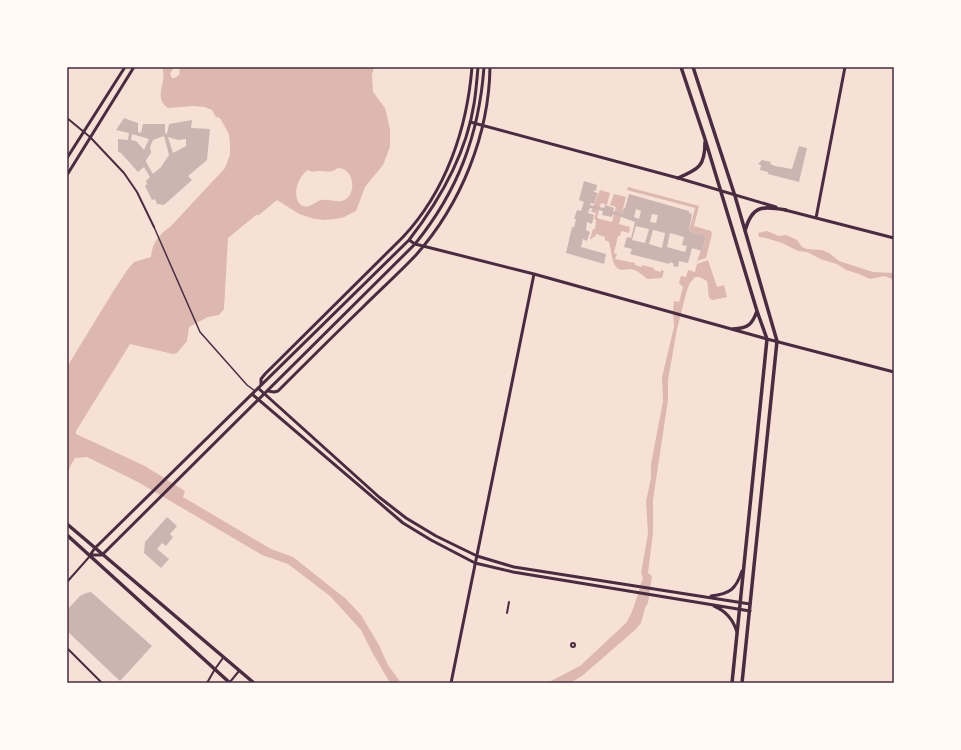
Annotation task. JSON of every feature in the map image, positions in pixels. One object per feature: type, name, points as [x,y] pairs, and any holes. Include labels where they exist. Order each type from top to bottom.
[{"type":"main road","points":[[680,67],[705,139],[757,311],[767,339],[732,683]]},
{"type":"main road","points":[[693,67],[735,196],[778,341],[742,683]]},
{"type":"main road","points":[[678,178],[695,171],[702,162],[705,150],[705,139]]},
{"type":"main road","points":[[745,232],[752,214],[758,209],[771,208],[786,210]]},
{"type":"main road","points":[[733,329],[743,328],[749,325],[754,320],[757,311]]},
{"type":"main road","points":[[67,524],[254,683]]},
{"type":"main road","points":[[67,535],[230,683]]},
{"type":"street","points":[[67,158],[125,67]]},
{"type":"street","points":[[67,175],[134,67]]},
{"type":"street","points":[[472,67],[465,114],[458,140],[450,163],[429,204],[403,237],[264,374],[261,379],[260,386],[265,394],[379,496],[406,518],[436,536],[477,556],[514,567],[750,604]]},
{"type":"street","points":[[67,582],[95,548],[154,492],[409,240],[428,216],[448,183],[470,122],[474,104],[478,67]]},
{"type":"street","points":[[90,555],[102,555],[415,244],[440,211],[466,154],[480,105],[484,67]]},
{"type":"street","points":[[268,391],[278,391],[410,261],[436,229],[465,178],[483,125],[487,102],[490,67]]},
{"type":"street","points":[[816,218],[845,67]]},
{"type":"street","points":[[67,118],[90,137],[124,172],[137,192],[200,332],[247,384],[259,400],[403,523],[430,540],[475,563],[513,572],[750,611]]},
{"type":"street","points":[[470,122],[678,178],[786,210],[894,238]]},
{"type":"street","points":[[409,240],[422,246],[534,274],[767,339],[894,372]]},
{"type":"street","points":[[451,683],[534,274]]},
{"type":"street","points":[[707,597],[726,593],[731,590],[737,585],[743,567]]},
{"type":"street","points":[[507,613],[509,602]]},
{"type":"street","points":[[706,603],[720,608],[727,614],[733,620],[737,632]]},
{"type":"street","points":[[67,648],[102,683]]},
{"type":"street","points":[[207,683],[224,657]]},
{"type":"street","points":[[230,683],[239,671]]},
{"type":"shaded area","points":[[162,67],[174,67],[170,74],[172,78],[175,78],[179,75],[180,67],[374,67],[372,75],[373,92],[385,108],[390,129],[390,147],[383,165],[365,187],[356,211],[342,218],[325,220],[315,219],[299,214],[277,200],[228,238],[224,309],[219,315],[208,317],[189,327],[187,341],[177,353],[173,354],[130,344],[76,431],[76,434],[145,466],[185,491],[183,497],[271,549],[293,557],[346,599],[361,615],[379,645],[388,665],[401,683],[390,683],[361,630],[330,596],[288,564],[262,555],[138,482],[87,457],[75,458],[67,474],[67,367],[128,269],[134,262],[151,257],[153,247],[157,239],[225,168],[230,155],[229,134],[220,118],[216,117],[212,110],[205,107],[193,106],[168,108],[163,104],[161,94],[163,73]],"holes":[[[338,168],[343,169],[352,180],[352,191],[346,199],[338,201],[322,200],[308,206],[299,203],[296,190],[299,180],[308,170],[312,172],[329,172]]]},
{"type":"shaded area","points":[[628,187],[699,206],[694,226],[711,231],[712,234],[706,258],[697,261],[701,250],[702,251],[706,236],[689,231],[695,208],[627,190]]},
{"type":"shaded area","points":[[600,190],[610,193],[607,205],[601,203],[597,218],[612,222],[616,207],[610,205],[614,194],[626,197],[619,224],[630,227],[629,233],[621,231],[620,236],[618,236],[614,253],[617,254],[615,259],[635,263],[635,265],[642,267],[642,265],[654,268],[654,270],[661,272],[661,270],[664,271],[662,278],[647,279],[633,270],[621,270],[615,266],[609,242],[605,240],[605,237],[596,234],[595,237],[590,239],[593,229],[595,229],[596,220],[594,219],[596,213],[591,212]]},
{"type":"shaded area","points":[[767,231],[779,236],[786,235],[793,238],[797,240],[802,247],[807,249],[822,250],[829,253],[839,261],[873,272],[894,273],[894,280],[885,276],[870,279],[807,252],[798,251],[782,243],[759,237],[758,233]]},
{"type":"shaded area","points":[[708,260],[717,287],[724,285],[727,297],[713,300],[710,299],[707,281],[699,277],[695,277],[687,290],[677,329],[668,380],[668,400],[653,500],[653,533],[648,573],[652,576],[648,603],[641,623],[582,676],[570,683],[547,683],[580,666],[626,623],[634,607],[643,578],[641,573],[648,534],[646,501],[651,478],[651,464],[663,401],[662,377],[674,327],[674,301],[679,302],[683,287],[679,283],[681,276],[686,277],[688,270],[695,272],[697,264]]},
{"type":"building","points":[[124,118],[138,123],[138,132],[141,133],[143,124],[165,124],[165,133],[167,134],[169,124],[192,120],[191,128],[210,129],[207,160],[188,176],[192,180],[164,205],[157,204],[155,199],[152,200],[145,186],[147,184],[146,181],[150,177],[144,167],[138,172],[121,153],[117,151],[118,139],[128,140],[129,133],[116,130]],"holes":[[[132,134],[149,139],[144,150],[136,141],[131,140]],[[164,136],[169,155],[161,167],[153,174],[146,162],[151,153],[150,147],[153,140]],[[168,137],[178,140],[186,139],[186,146],[173,153]]]},
{"type":"building","points":[[799,146],[807,148],[799,182],[768,174],[768,172],[760,170],[761,165],[758,164],[762,160],[771,162],[770,164],[775,166],[792,169]]},
{"type":"building","points":[[584,181],[597,185],[596,191],[594,190],[594,192],[598,193],[594,204],[591,203],[590,205],[604,208],[605,205],[614,208],[613,211],[625,214],[622,213],[629,194],[689,211],[689,213],[692,214],[689,231],[706,236],[702,251],[692,248],[688,263],[679,261],[678,267],[673,266],[674,264],[670,262],[669,264],[630,254],[632,249],[624,247],[627,237],[631,238],[635,222],[613,214],[612,217],[602,215],[603,211],[590,208],[588,213],[594,215],[592,224],[587,222],[586,230],[590,232],[587,241],[583,239],[581,247],[606,254],[604,264],[566,253],[572,227],[574,227],[576,219],[574,219],[577,210],[581,211],[584,202],[579,200]],"holes":[[[636,209],[641,211],[639,219],[634,217]],[[652,214],[658,215],[656,223],[650,222]],[[636,226],[649,229],[645,243],[632,240]],[[653,230],[665,233],[662,248],[649,244]],[[670,233],[684,237],[682,245],[687,246],[685,252],[667,247]]]},
{"type":"building","points":[[167,517],[177,526],[170,534],[173,537],[166,546],[162,543],[157,549],[169,559],[161,568],[144,553],[145,542]]},
{"type":"building","points":[[91,592],[152,646],[120,681],[67,631],[67,610],[80,596]]}]
